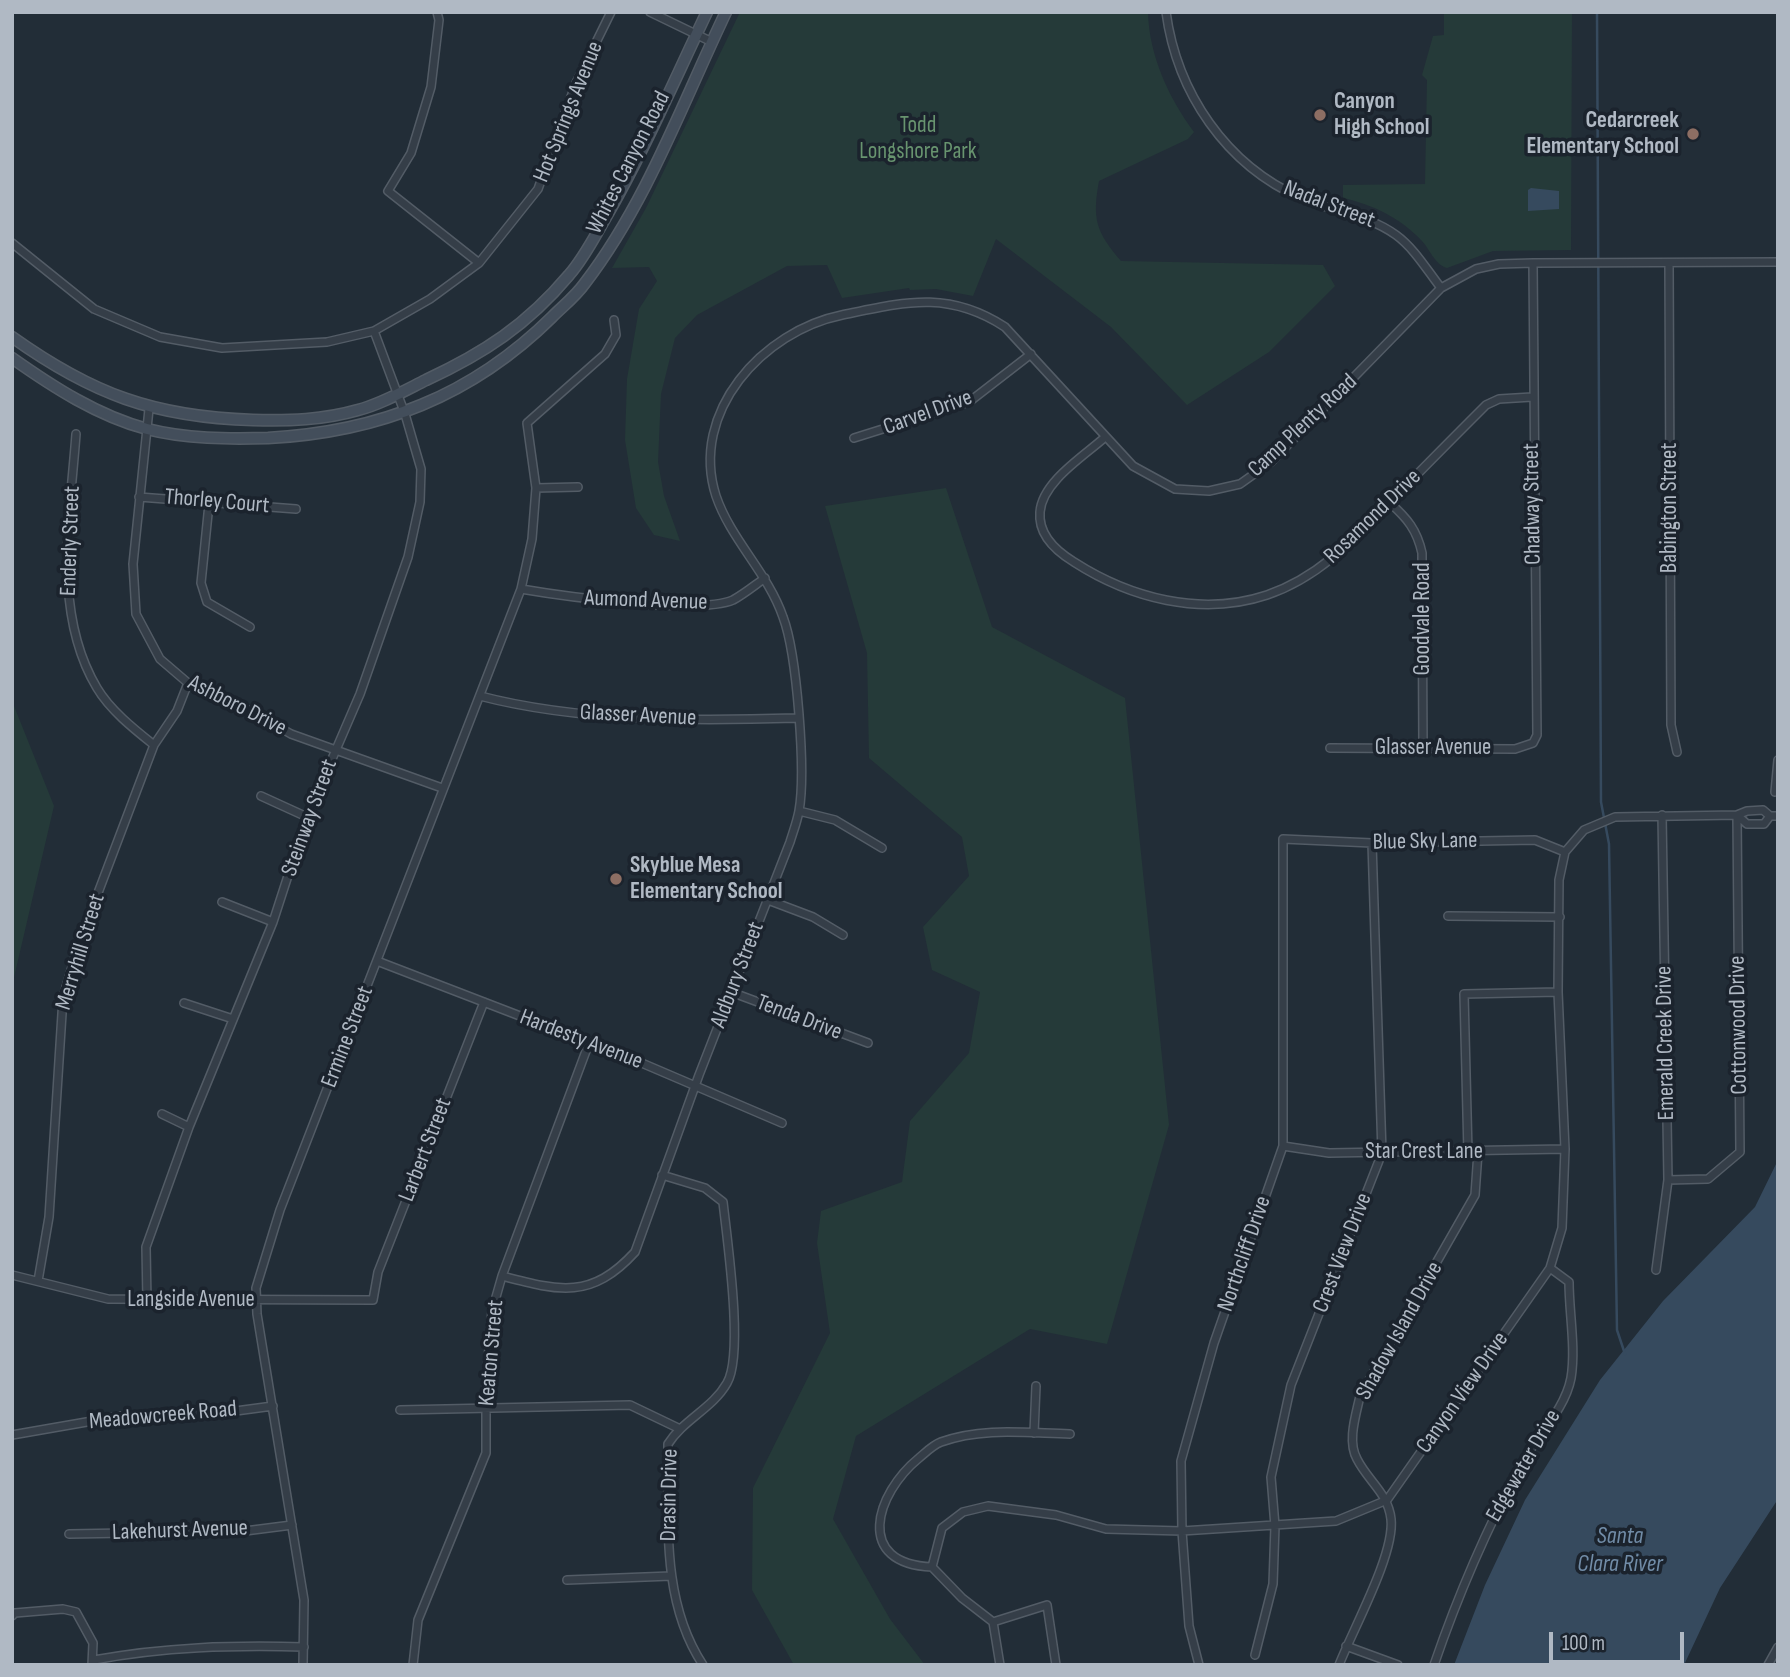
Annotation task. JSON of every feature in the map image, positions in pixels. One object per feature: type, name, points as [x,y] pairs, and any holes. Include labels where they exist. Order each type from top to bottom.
[{"type":"main road","name":"Whites Canyon Road","points":[[12,337],[51,365],[107,393],[149,409],[210,419],[302,421],[359,410],[398,394],[472,359],[506,338],[570,274],[629,177],[707,12]]},
{"type":"main road","name":"Whites Canyon Road","points":[[12,358],[61,391],[105,414],[148,429],[224,440],[312,436],[405,414],[481,375],[526,342],[584,285],[629,219],[726,12]]},
{"type":"street","points":[[437,12],[439,20],[431,87],[411,153],[388,191],[479,263]]},
{"type":"street","name":"Hot Springs Avenue","points":[[12,243],[94,309],[160,337],[222,348],[327,342],[374,331],[430,299],[479,263],[538,189],[576,83],[611,12]]},
{"type":"street","points":[[650,12],[712,42]]},
{"type":"street","name":"Nadal Street","points":[[1166,12],[1175,58],[1190,93],[1226,146],[1253,169],[1283,189],[1379,224],[1398,236],[1440,288]]},
{"type":"street","name":"Babington Street","points":[[1669,262],[1671,724],[1677,752]]},
{"type":"street","name":"Camp Plenty Road","points":[[754,365],[797,328],[825,318],[910,302],[953,303],[980,311],[1005,327],[1104,438],[1133,466],[1153,480],[1175,489],[1209,491],[1240,484],[1271,462],[1328,407],[1440,288],[1476,269],[1499,264],[1533,263],[1778,262]]},
{"type":"street","name":"Chadway Street","points":[[1533,263],[1532,397],[1537,734],[1533,743]]},
{"type":"street","name":"Ermine Street","points":[[303,1665],[304,1600],[256,1300],[259,1276],[279,1210],[521,589],[532,539],[536,488],[527,423],[605,354],[617,335],[614,320]]},
{"type":"street","name":"Steinway Street","points":[[147,1301],[146,1247],[189,1127],[273,922],[307,817],[360,694],[394,601],[420,502],[421,469],[405,414],[374,331]]},
{"type":"street","name":"Carvel Drive","points":[[854,438],[969,402],[1031,354]]},
{"type":"street","name":"Aldbury Street","points":[[502,1276],[555,1290],[589,1287],[619,1270],[635,1252],[799,811],[801,766],[791,648],[783,616],[765,578],[728,520],[717,498],[711,474],[710,453],[719,414],[730,391],[754,365]]},
{"type":"street","name":"Rosamond Drive","points":[[1104,438],[1045,494],[1040,511],[1041,528],[1062,555],[1100,579],[1131,593],[1198,603],[1266,596],[1303,579],[1334,558],[1486,405],[1499,399],[1532,397]]},
{"type":"street","name":"Ashboro Drive","points":[[149,409],[134,564],[136,614],[160,659],[188,683],[253,712],[291,734],[335,747],[442,788]]},
{"type":"street","name":"Enderly Street","points":[[76,434],[68,600],[78,651],[98,690],[128,724],[154,745]]},
{"type":"street","points":[[536,488],[578,486]]},
{"type":"street","name":"Thorley Court","points":[[139,496],[209,504],[296,509]]},
{"type":"street","name":"Goodvale Road","points":[[1390,502],[1407,518],[1418,534],[1422,553],[1423,747]]},
{"type":"street","points":[[209,504],[201,583],[207,602],[250,627]]},
{"type":"street","name":"Aumond Avenue","points":[[521,589],[568,598],[708,606],[733,600],[765,578]]},
{"type":"street","name":"Merryhill Street","points":[[38,1281],[49,1217],[63,998],[79,943],[154,745],[177,711],[188,683]]},
{"type":"street","name":"Glasser Avenue","points":[[480,696],[530,709],[716,720],[797,718]]},
{"type":"street","name":"Glasser Avenue","points":[[1330,748],[1516,749],[1533,743]]},
{"type":"street","points":[[1775,792],[1778,760]]},
{"type":"street","points":[[261,796],[307,817]]},
{"type":"street","points":[[1565,852],[1578,835],[1612,817],[1737,815],[1746,811],[1763,810],[1774,816],[1764,824],[1747,824],[1737,815]]},
{"type":"street","points":[[799,811],[835,820],[883,848]]},
{"type":"street","name":"Emerald Creek Drive","points":[[1657,1270],[1668,1180],[1662,815]]},
{"type":"street","name":"Cottonwood Drive","points":[[1668,1180],[1707,1179],[1740,1153],[1737,815]]},
{"type":"street","name":"Blue Sky Lane","points":[[1283,839],[1372,843],[1535,840],[1565,852]]},
{"type":"street","name":"Northcliff Drive","points":[[1199,1665],[1189,1626],[1182,1531],[1181,1461],[1214,1343],[1283,1146],[1283,839]]},
{"type":"street","name":"Crest View Drive","points":[[1255,1656],[1273,1584],[1275,1526],[1271,1477],[1292,1385],[1381,1153],[1372,843]]},
{"type":"street","name":"Canyon View Drive","points":[[1387,1500],[1550,1268],[1562,1228],[1565,1149],[1558,992],[1559,880],[1565,852]]},
{"type":"street","points":[[768,900],[813,917],[843,935]]},
{"type":"street","points":[[222,902],[273,922]]},
{"type":"street","points":[[1448,916],[1560,917]]},
{"type":"street","name":"Hardesty Avenue","points":[[377,961],[696,1084],[782,1123]]},
{"type":"street","name":"Tenda Drive","points":[[731,992],[868,1043]]},
{"type":"street","points":[[1468,1153],[1464,994],[1558,992]]},
{"type":"street","name":"Larbert Street","points":[[373,1300],[378,1272],[484,1002]]},
{"type":"street","points":[[184,1003],[233,1019]]},
{"type":"street","name":"Keaton Street","points":[[413,1665],[418,1620],[486,1453],[492,1311],[502,1276],[589,1043]]},
{"type":"street","points":[[162,1114],[189,1127]]},
{"type":"street","name":"Star Crest Lane","points":[[1283,1146],[1329,1153],[1478,1153],[1565,1149]]},
{"type":"street","name":"Shadow Island Drive","points":[[1387,1500],[1356,1458],[1353,1427],[1360,1396],[1475,1195],[1478,1153]]},
{"type":"street","name":"Drasin Drive","points":[[662,1175],[705,1188],[723,1202],[735,1340],[728,1382],[678,1428],[668,1444],[671,1576],[690,1645],[703,1665]]},
{"type":"street","name":"Edgewater Drive","points":[[1434,1665],[1456,1602],[1495,1514],[1525,1456],[1566,1393],[1571,1376],[1569,1282],[1550,1268]]},
{"type":"street","name":"Langside Avenue","points":[[12,1275],[108,1299],[373,1300]]},
{"type":"street","points":[[1034,1433],[1036,1386]]},
{"type":"street","points":[[400,1410],[630,1405],[678,1428]]},
{"type":"street","name":"Meadowcreek Road","points":[[12,1435],[121,1416],[206,1415],[272,1406]]},
{"type":"street","points":[[1000,1665],[993,1622],[962,1598],[932,1567],[910,1566],[892,1556],[880,1536],[880,1513],[894,1483],[938,1443],[978,1432],[1070,1434]]},
{"type":"street","points":[[932,1567],[942,1528],[963,1512],[988,1506],[1056,1515],[1106,1530],[1182,1531],[1336,1521],[1387,1500],[1392,1521],[1386,1552],[1339,1665]]},
{"type":"street","name":"Lakehurst Avenue","points":[[69,1534],[245,1531],[292,1525]]},
{"type":"street","points":[[567,1580],[671,1576]]},
{"type":"street","points":[[993,1622],[1047,1605],[1056,1665]]},
{"type":"street","points":[[12,1616],[15,1613],[63,1609],[76,1612],[93,1643],[93,1662],[155,1649],[233,1645],[304,1647]]},
{"type":"street","points":[[1346,1646],[1398,1665]]},
{"type":"street","points":[[1768,1665],[1778,1647]]},
{"type":"green space","name":"Todd Longshore Park","points":[[740,12],[1148,12],[1152,45],[1162,76],[1176,105],[1194,132],[1188,139],[1099,181],[1096,215],[1106,242],[1121,261],[1323,265],[1335,286],[1269,352],[1187,405],[1111,327],[996,239],[973,296],[936,289],[909,288],[842,298],[827,265],[787,266],[697,315],[675,338],[661,394],[658,462],[664,496],[680,541],[654,535],[636,508],[625,440],[627,379],[639,309],[657,281],[649,267],[612,268],[646,208]]},
{"type":"green space","points":[[1444,12],[1572,12],[1571,250],[1493,251],[1447,268],[1432,256],[1413,232],[1395,218],[1365,204],[1343,198],[1343,185],[1425,184],[1427,80],[1422,75],[1433,36],[1444,35]]},
{"type":"green space","points":[[946,488],[992,627],[1125,698],[1169,1125],[1107,1344],[1030,1329],[856,1436],[833,1519],[890,1619],[925,1665],[794,1665],[752,1590],[753,1488],[830,1333],[817,1243],[821,1211],[902,1182],[910,1121],[969,1053],[980,992],[932,970],[923,927],[969,876],[962,837],[869,758],[867,653],[825,506]]},
{"type":"green space","points":[[12,701],[54,806],[12,986]]},
{"type":"water","points":[[1528,190],[1559,191],[1559,209],[1528,211]]},
{"type":"water","name":"Santa Clara River","points":[[1778,1160],[1778,1499],[1720,1588],[1684,1665],[1454,1665],[1485,1585],[1525,1500],[1600,1380],[1663,1301],[1755,1207]]},
{"type":"waterway","points":[[1597,12],[1601,802],[1609,844],[1617,1330],[1625,1354]]},
{"type":"place","name":"Canyon High School","points":[[1320,115]]},
{"type":"place","name":"Cedarcreek Elementary School","points":[[1693,134]]},
{"type":"place","name":"Skyblue Mesa Elementary School","points":[[616,879]]}]
